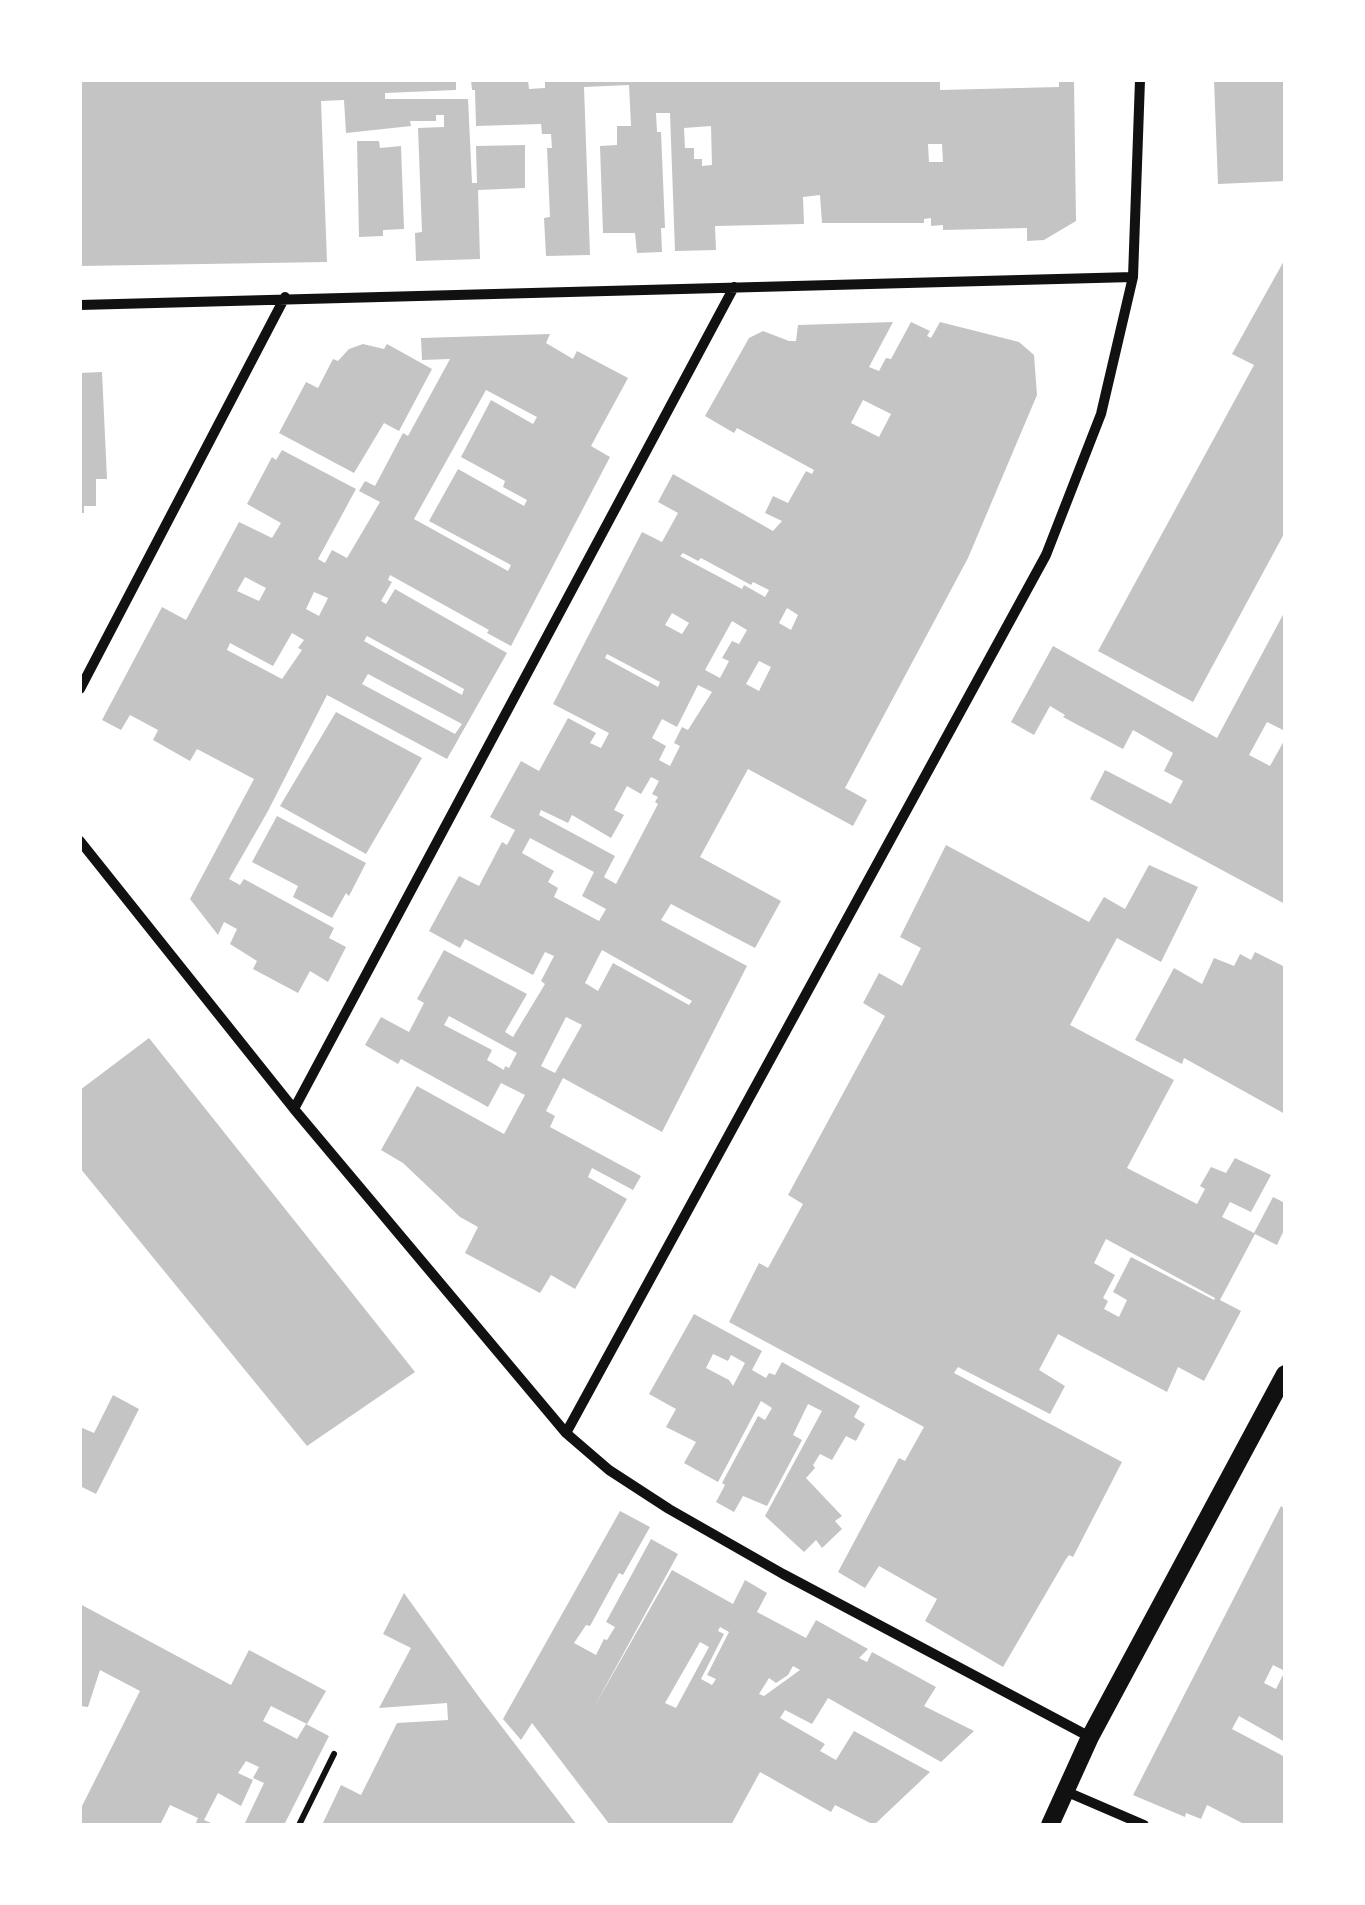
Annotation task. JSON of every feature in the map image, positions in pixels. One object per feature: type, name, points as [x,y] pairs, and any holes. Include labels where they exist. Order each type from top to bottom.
[{"type":"street","points":[[566,1433],[1046,555],[1101,414],[1133,276],[1140,80]]},
{"type":"street","points":[[80,305],[1133,276]]},
{"type":"street","points":[[294,1109],[734,287]]},
{"type":"street","points":[[80,688],[284,297]]},
{"type":"street","points":[[80,841],[294,1109],[566,1433],[609,1470],[669,1509],[1090,1737]]},
{"type":"street","points":[[1050,1825],[1090,1737],[1285,1374]]},
{"type":"street","points":[[1065,1791],[1144,1825]]},
{"type":"path","points":[[299,1825],[334,1754]]},
{"type":"building","points":[[80,80],[456,80],[456,90],[385,93],[385,99],[468,99],[472,183],[477,183],[476,146],[525,145],[525,188],[478,190],[480,259],[416,261],[415,233],[422,232],[418,128],[444,127],[444,115],[436,115],[436,121],[410,121],[411,126],[346,133],[344,100],[321,101],[327,262],[80,266]]},
{"type":"building","points":[[471,80],[528,80],[529,89],[545,88],[545,80],[940,80],[940,90],[1059,87],[1059,80],[1074,80],[1076,221],[1044,240],[1027,241],[1027,228],[943,230],[943,225],[931,226],[931,218],[924,219],[924,223],[822,223],[820,195],[803,197],[804,224],[715,226],[716,250],[675,251],[670,113],[656,113],[657,132],[661,132],[665,228],[661,228],[662,252],[637,253],[635,233],[603,233],[600,146],[617,145],[617,126],[631,126],[629,85],[584,87],[590,255],[546,256],[544,218],[550,217],[547,148],[552,148],[551,134],[542,134],[541,124],[476,126]],"holes":[[[711,126],[712,165],[702,166],[702,159],[694,159],[694,148],[685,148],[684,128]],[[928,144],[942,144],[943,162],[929,162]]]},
{"type":"building","points":[[1214,80],[1285,80],[1285,181],[1218,184]]},
{"type":"building","points":[[357,141],[379,141],[380,148],[401,146],[404,229],[383,230],[383,236],[359,237]]},
{"type":"building","points":[[1285,259],[1285,532],[1193,702],[1098,651],[1254,365],[1232,354]]},
{"type":"building","points":[[893,322],[869,367],[879,371],[886,358],[891,359],[911,322],[930,331],[927,336],[931,338],[940,322],[1019,342],[1034,355],[1037,395],[968,558],[845,788],[867,800],[853,826],[748,769],[700,857],[781,901],[755,948],[671,904],[661,920],[747,966],[662,1132],[563,1078],[546,1111],[555,1116],[550,1127],[641,1176],[633,1190],[592,1168],[588,1177],[627,1199],[575,1289],[551,1275],[540,1293],[465,1253],[478,1227],[460,1217],[403,1163],[381,1150],[417,1086],[504,1134],[525,1095],[501,1083],[488,1107],[401,1059],[398,1064],[365,1045],[381,1017],[409,1032],[424,1003],[417,999],[444,950],[527,994],[505,1032],[513,1037],[545,984],[541,981],[554,956],[545,952],[533,975],[465,939],[460,948],[429,931],[459,876],[479,886],[502,842],[507,845],[515,830],[490,817],[521,761],[539,771],[568,718],[596,733],[590,743],[601,748],[609,733],[553,704],[642,532],[662,542],[678,513],[658,502],[673,474],[773,531],[782,521],[765,513],[773,496],[788,503],[806,471],[812,474],[814,470],[737,428],[734,433],[705,416],[749,338],[763,331],[796,341],[798,325]],"holes":[[[863,400],[891,414],[879,437],[851,423]],[[683,553],[698,561],[701,558],[751,585],[753,582],[769,590],[765,597],[744,585],[742,589],[680,556]],[[787,608],[798,615],[791,630],[779,623]],[[672,613],[689,623],[682,634],[665,625]],[[732,621],[747,630],[739,644],[732,641],[722,658],[729,661],[720,678],[705,670]],[[607,654],[660,682],[658,687],[605,658]],[[759,661],[771,667],[759,691],[746,684]],[[698,685],[712,692],[688,730],[682,727],[674,743],[680,746],[670,766],[659,760],[666,746],[652,738],[662,719],[677,727]],[[651,777],[659,781],[652,794],[658,797],[658,804],[616,884],[604,877],[615,856],[539,815],[541,810],[568,823],[572,815],[611,838],[624,815],[614,810],[627,786],[641,794]],[[530,838],[594,872],[582,896],[606,909],[599,921],[554,897],[558,888],[548,882],[554,871],[522,853]],[[602,950],[692,1001],[689,1005],[613,963],[598,991],[585,983]],[[449,1016],[517,1053],[504,1070],[487,1060],[492,1050],[444,1025]],[[566,1017],[582,1025],[555,1073],[541,1066]]]},
{"type":"building","points":[[550,334],[546,343],[573,359],[577,351],[628,378],[591,446],[610,457],[511,646],[390,575],[388,580],[392,582],[381,601],[386,604],[395,589],[507,653],[447,759],[327,695],[229,879],[240,885],[244,879],[334,928],[329,938],[346,947],[328,982],[310,971],[298,993],[253,969],[257,961],[230,944],[237,929],[224,922],[218,935],[190,899],[254,779],[197,749],[190,761],[153,740],[158,730],[130,715],[121,730],[102,720],[162,607],[186,620],[239,522],[272,538],[281,523],[247,504],[272,457],[276,460],[282,450],[356,489],[318,559],[325,563],[332,550],[347,558],[380,502],[359,491],[365,481],[375,486],[450,359],[422,360],[421,338]],"holes":[[[486,390],[537,417],[533,424],[491,400],[461,457],[505,481],[503,487],[527,500],[524,506],[458,469],[429,521],[511,565],[508,571],[414,519]],[[245,577],[266,588],[259,601],[237,591]],[[314,592],[328,598],[319,616],[306,609]],[[292,633],[304,640],[298,648],[302,650],[282,679],[227,650],[230,643],[273,666]],[[367,636],[464,689],[462,695],[364,641]],[[368,674],[462,724],[455,734],[362,684]]]},
{"type":"building","points":[[363,344],[384,349],[387,344],[432,369],[399,431],[384,423],[354,473],[279,433],[306,382],[318,388],[333,359],[338,361],[349,349]]},
{"type":"building","points":[[102,372],[107,479],[96,479],[96,506],[84,506],[84,513],[80,513],[80,373]]},
{"type":"building","points":[[1285,611],[1285,726],[1283,730],[1267,722],[1249,755],[1270,766],[1285,739],[1285,904],[1090,799],[1105,770],[1171,804],[1183,781],[1164,771],[1173,753],[1133,730],[1123,749],[1050,706],[1034,735],[1011,722],[1053,646],[1217,738]]},
{"type":"building","points":[[336,712],[422,758],[366,854],[280,806]]},
{"type":"building","points":[[277,816],[366,863],[332,918],[293,897],[298,886],[252,862]]},
{"type":"building","points":[[946,845],[1089,922],[1104,897],[1125,909],[1149,865],[1198,887],[1161,962],[1117,938],[1070,1025],[1174,1080],[1127,1168],[1197,1204],[1205,1189],[1200,1186],[1211,1167],[1226,1173],[1235,1158],[1271,1175],[1251,1212],[1230,1202],[1222,1217],[1254,1233],[1273,1197],[1285,1203],[1285,1228],[1277,1245],[1255,1234],[1220,1300],[1241,1311],[1204,1381],[1178,1367],[1167,1392],[1058,1334],[1039,1370],[1065,1386],[1050,1414],[958,1367],[954,1373],[1122,1462],[1073,1557],[1069,1555],[1066,1559],[1003,1667],[925,1621],[937,1599],[879,1566],[865,1588],[838,1572],[899,1458],[905,1461],[924,1427],[729,1322],[759,1263],[768,1268],[803,1204],[788,1195],[885,1016],[863,1003],[879,973],[902,986],[921,948],[900,937]],"holes":[[[1106,1239],[1215,1298],[1214,1300],[1131,1257],[1113,1292],[1127,1300],[1119,1317],[1104,1309],[1108,1301],[1103,1298],[1115,1275],[1094,1263]]]},
{"type":"building","points":[[1255,952],[1285,967],[1285,1114],[1184,1058],[1182,1064],[1135,1040],[1174,968],[1202,984],[1214,958],[1234,966],[1240,954],[1251,960]]},
{"type":"building","points":[[149,1038],[415,1372],[307,1446],[80,1168],[80,1090]]},
{"type":"building","points":[[694,1314],[762,1351],[752,1370],[766,1378],[769,1373],[775,1375],[782,1362],[860,1406],[854,1417],[865,1424],[856,1441],[846,1436],[832,1460],[820,1454],[806,1478],[842,1516],[835,1521],[842,1529],[822,1548],[816,1540],[804,1552],[765,1516],[822,1411],[808,1404],[793,1435],[802,1440],[767,1506],[743,1496],[734,1512],[716,1502],[725,1485],[722,1483],[758,1416],[765,1420],[772,1408],[761,1401],[718,1482],[684,1463],[696,1442],[666,1427],[676,1409],[649,1394]],"holes":[[[713,1354],[728,1361],[731,1355],[745,1363],[733,1386],[706,1368]]]},
{"type":"building","points":[[113,1395],[139,1409],[96,1494],[80,1486],[80,1427],[94,1433]]},
{"type":"building","points":[[1281,1506],[1285,1509],[1285,1671],[1285,1742],[1239,1716],[1232,1729],[1285,1757],[1285,1825],[1246,1825],[1207,1805],[1201,1819],[1186,1813],[1185,1817],[1133,1795]],"holes":[[[1273,1665],[1285,1671],[1276,1689],[1264,1683]]]},
{"type":"building","points":[[620,1511],[650,1527],[590,1626],[586,1625],[574,1643],[596,1655],[615,1627],[606,1622],[651,1539],[678,1554],[593,1709],[672,1570],[733,1604],[745,1580],[767,1593],[757,1612],[806,1638],[816,1620],[868,1649],[859,1658],[867,1662],[872,1652],[936,1687],[924,1706],[974,1731],[941,1762],[828,1698],[812,1724],[785,1710],[780,1718],[825,1744],[820,1751],[836,1760],[854,1731],[930,1772],[874,1825],[835,1805],[831,1812],[760,1772],[731,1825],[610,1825],[532,1723],[521,1740],[503,1719]],"holes":[[[720,1627],[729,1632],[707,1675],[716,1679],[712,1685],[701,1679],[724,1634],[718,1631]],[[700,1642],[709,1647],[676,1708],[665,1703]],[[793,1666],[800,1670],[764,1696],[759,1694],[769,1678],[776,1683]]]},
{"type":"building","points":[[404,1593],[577,1825],[322,1825],[341,1785],[361,1795],[397,1723],[448,1720],[447,1703],[379,1708],[411,1648],[383,1634]]},
{"type":"building","points":[[80,1604],[231,1685],[249,1650],[326,1691],[307,1724],[271,1706],[263,1721],[297,1739],[306,1724],[329,1736],[284,1825],[244,1825],[264,1783],[253,1778],[259,1767],[246,1761],[238,1773],[253,1780],[241,1806],[218,1793],[204,1820],[216,1825],[195,1825],[198,1818],[170,1805],[160,1825],[80,1825],[80,1810],[140,1691],[100,1670],[88,1707],[80,1706]]}]
